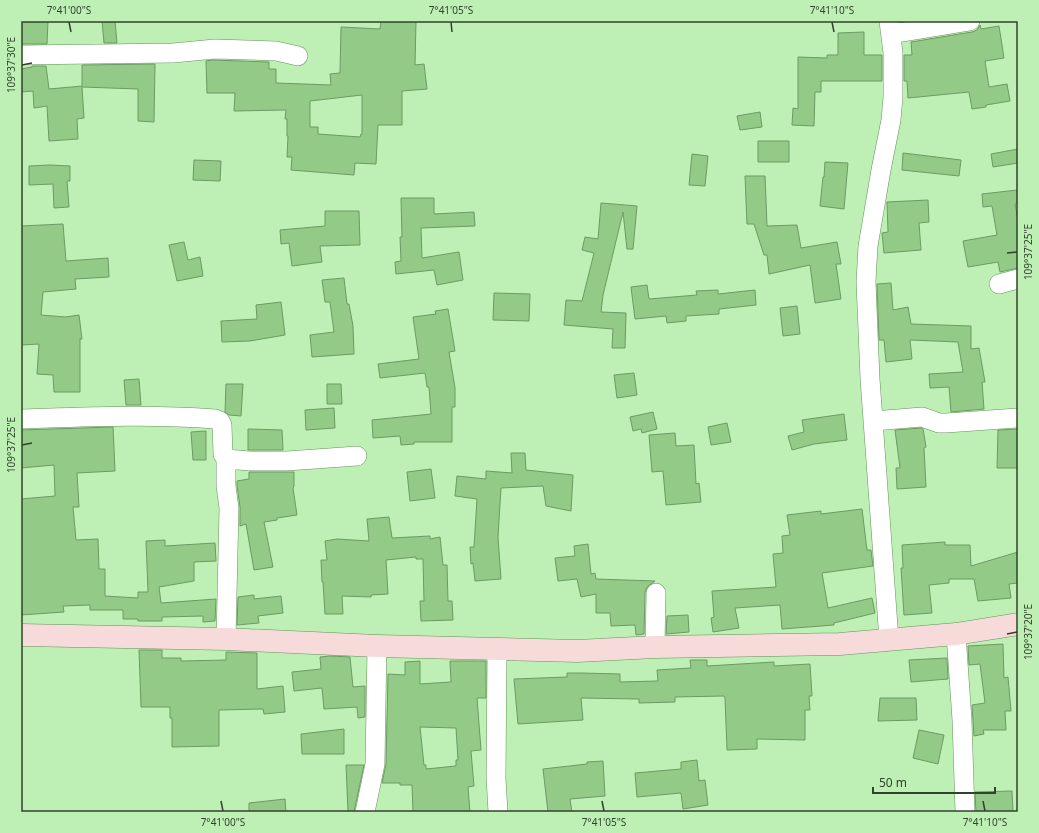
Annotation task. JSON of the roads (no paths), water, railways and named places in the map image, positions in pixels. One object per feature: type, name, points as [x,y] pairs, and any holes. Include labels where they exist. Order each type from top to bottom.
[{"type":"street","points":[[889,640],[870,379],[866,282],[868,246],[891,120],[893,97],[890,27],[970,21]]},
{"type":"street","points":[[21,55],[173,53],[215,49],[276,51],[298,56]]},
{"type":"street","points":[[999,284],[1018,279]]},
{"type":"street","points":[[21,419],[156,416],[215,419],[220,421],[222,425],[223,454],[226,459],[226,486],[229,508],[226,639]]},
{"type":"street","points":[[874,421],[922,417],[946,423],[1018,418]]},
{"type":"street","points":[[226,459],[286,461],[358,456]]},
{"type":"street","points":[[655,647],[656,593]]},
{"type":"street","points":[[21,635],[226,639],[377,646],[577,651],[655,647],[840,644],[956,634],[1018,624]]},
{"type":"street","points":[[956,634],[962,720],[965,812]]},
{"type":"street","points":[[366,812],[375,764],[377,646]]},
{"type":"street","points":[[497,650],[496,778],[498,812]]}]
